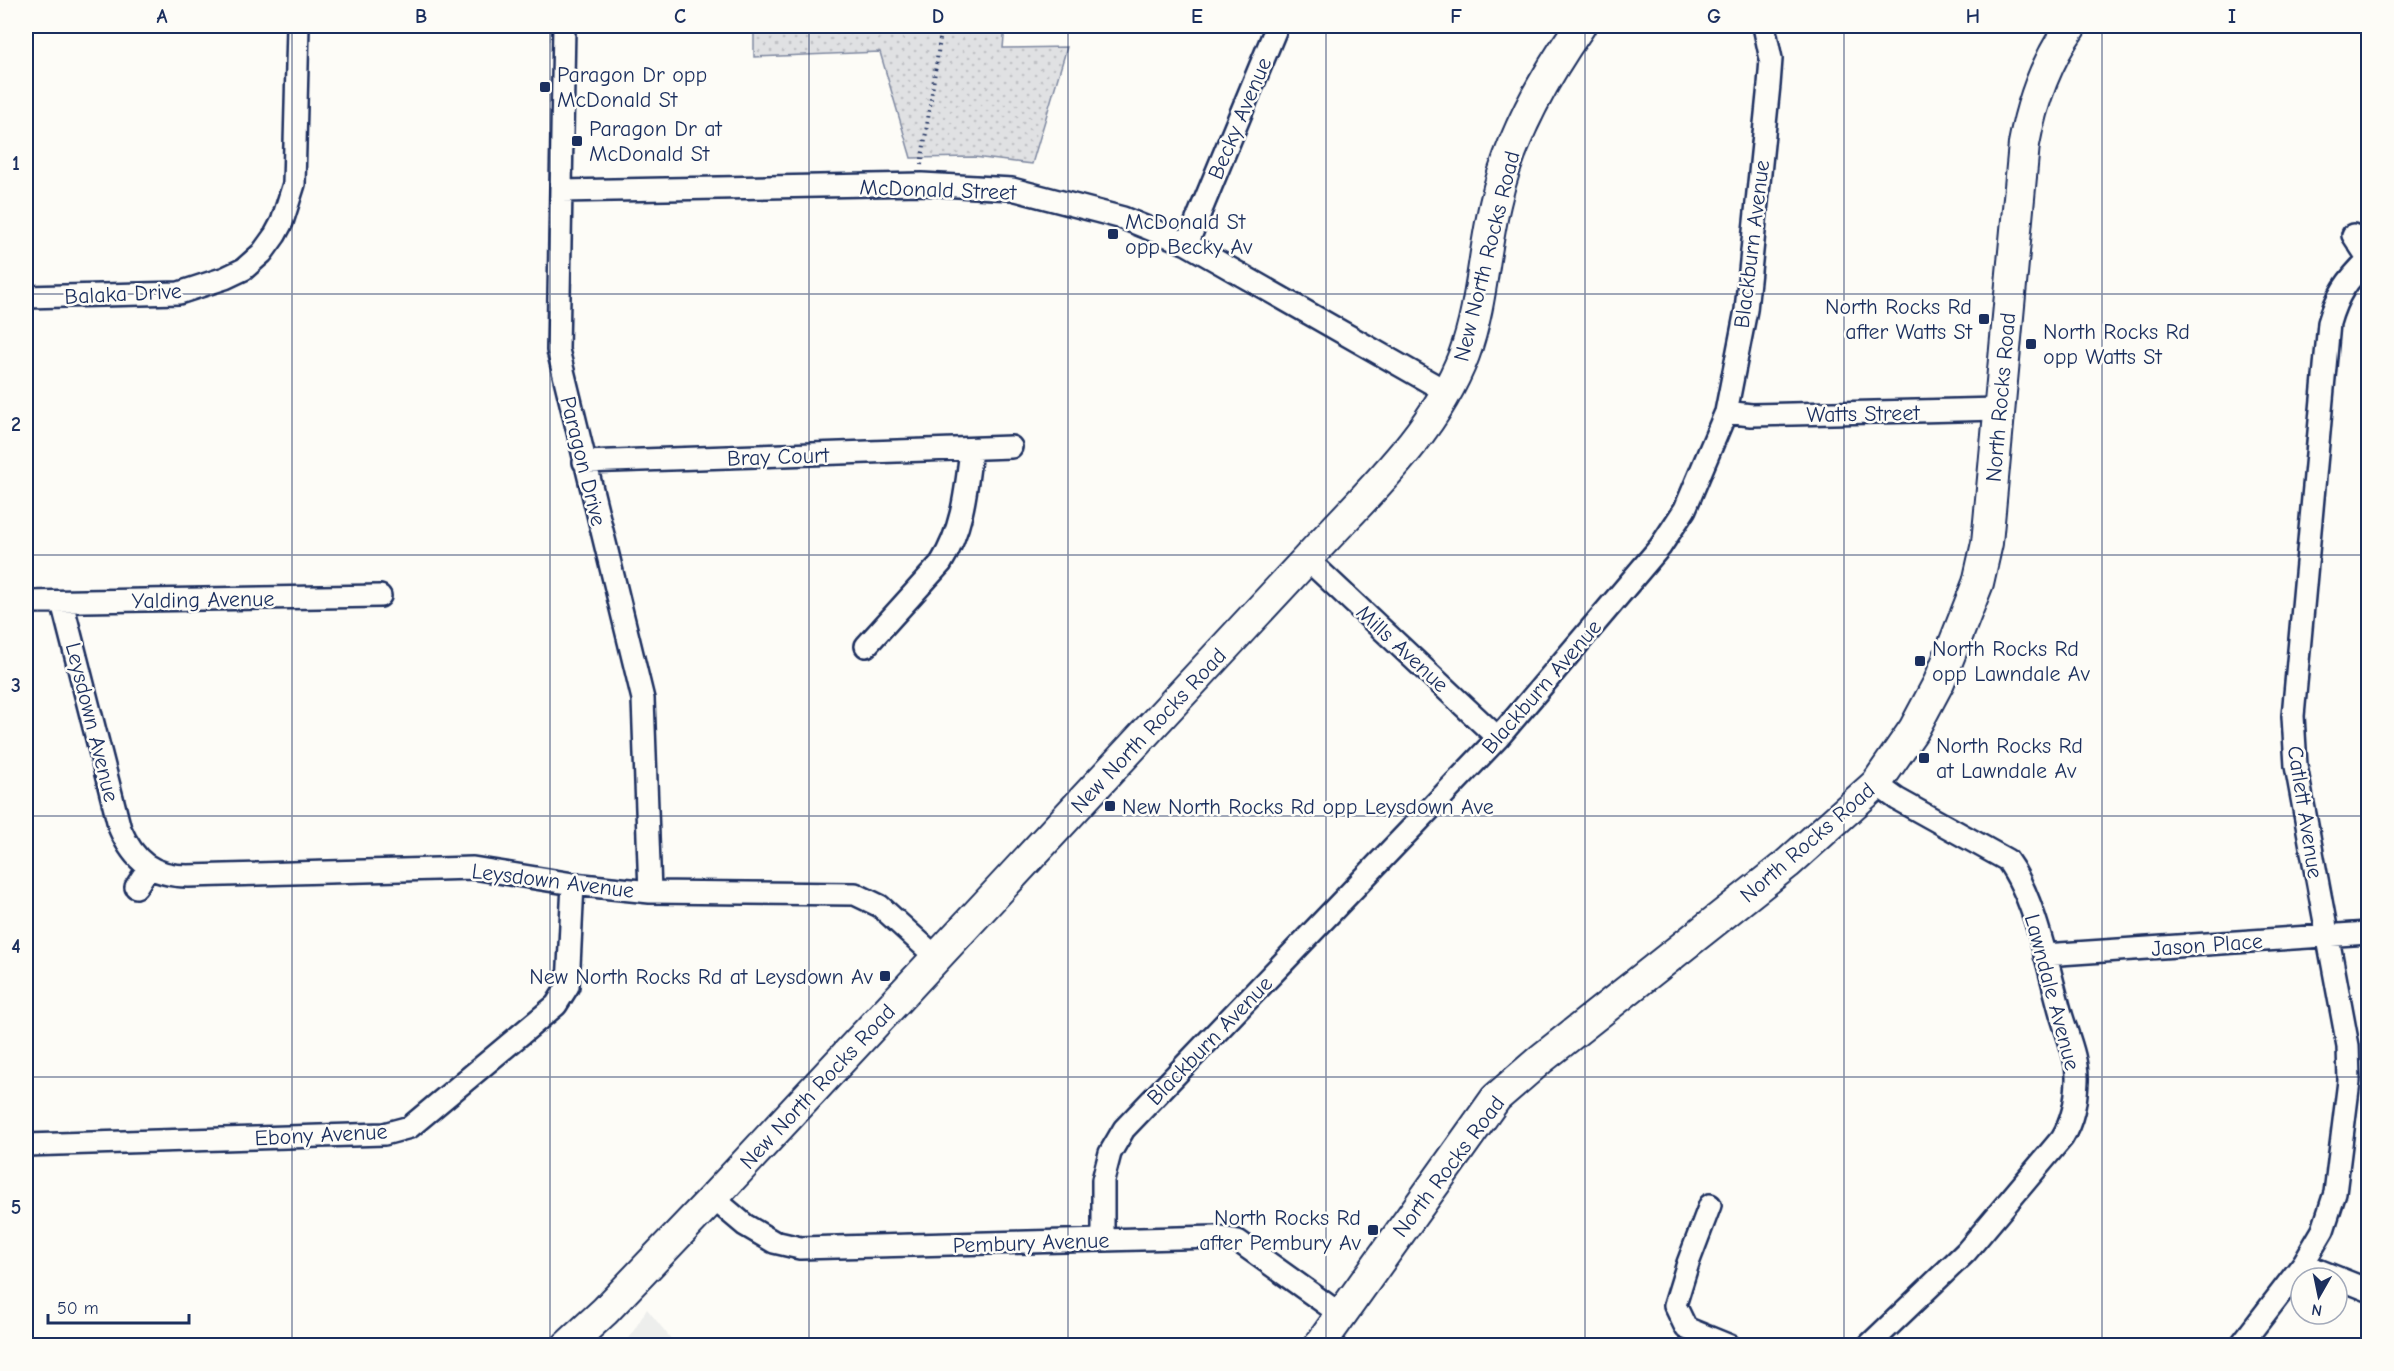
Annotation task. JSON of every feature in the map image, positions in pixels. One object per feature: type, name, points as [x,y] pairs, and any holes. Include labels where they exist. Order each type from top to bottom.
[{"type":"street","name":"Balaka Drive","points":[[26,297],[179,293],[225,279],[244,268],[262,253],[282,222],[294,184],[298,26]]},
{"type":"street","name":"Paragon Drive","points":[[564,26],[558,350],[643,699],[650,892]]},
{"type":"street","name":"Becky Avenue","points":[[1187,244],[1277,26]]},
{"type":"street","name":"New North Rocks Road","points":[[567,1346],[605,1311],[713,1198],[1403,455],[1447,392],[1464,355],[1483,283],[1495,204],[1514,145],[1557,58],[1580,26]]},
{"type":"street","name":"Blackburn Avenue","points":[[1104,1240],[1103,1180],[1110,1153],[1124,1129],[1498,738],[1660,547],[1685,509],[1726,412],[1746,310],[1771,59],[1764,26]]},
{"type":"street","name":"North Rocks Road","points":[[1319,1346],[1496,1098],[1541,1059],[1787,864],[1876,784],[1914,729],[1939,682],[1978,583],[1987,543],[2021,175],[2029,117],[2038,87],[2051,57],[2071,26]]},
{"type":"street","name":"McDonald Street","points":[[561,191],[922,184],[1012,189],[1123,218],[1187,244],[1447,392]]},
{"type":"street","name":"Catlett Avenue","points":[[2240,1346],[2302,1264],[2323,1230],[2335,1193],[2349,1081],[2348,1046],[2296,766],[2293,716],[2329,323],[2333,307],[2350,277],[2368,259],[2353,235]]},
{"type":"street","name":"Watts Street","points":[[1726,412],[1751,415],[1999,409]]},
{"type":"street","name":"Bray Court","points":[[584,462],[1011,447]]},
{"type":"street","points":[[867,646],[941,563],[949,550],[963,510],[971,450]]},
{"type":"street","name":"Mills Avenue","points":[[1307,559],[1498,738]]},
{"type":"street","name":"Yalding Avenue","points":[[26,602],[380,596]]},
{"type":"street","name":"Leysdown Avenue","points":[[62,602],[120,829],[135,855],[149,867],[173,876],[473,868],[573,884],[650,892],[855,894],[880,906],[936,957]]},
{"type":"street","name":"Lawndale Avenue","points":[[1868,1346],[1966,1252],[2062,1137],[2072,1119],[2076,1072],[2045,955],[2030,906],[2016,872],[2007,860],[1897,799],[1876,784]]},
{"type":"street","points":[[136,886],[149,867]]},
{"type":"street","name":"Ebony Avenue","points":[[26,1145],[384,1134],[410,1127],[556,1005],[568,986],[573,884]]},
{"type":"street","name":"Jason Place","points":[[2045,955],[2368,933]]},
{"type":"street","name":"Pembury Avenue","points":[[713,1198],[746,1225],[774,1242],[800,1248],[1216,1237],[1238,1241],[1340,1314]]},
{"type":"street","points":[[1710,1205],[1675,1305],[1686,1328],[1730,1346]]},
{"type":"street","points":[[2302,1264],[2368,1290]]},
{"type":"path","points":[[922,184],[921,167],[942,26]]},
{"type":"shaded area","points":[[754,26],[1005,26],[1003,48],[1067,47],[1032,164],[974,157],[911,158],[880,52],[754,57]]},
{"type":"shaded area","points":[[647,1309],[676,1345],[625,1345]]},
{"type":"place","name":"Paragon Dr opp McDonald St","points":[[545,87]]},
{"type":"place","name":"Paragon Dr at McDonald St","points":[[577,141]]},
{"type":"place","name":"McDonald St opp Becky Av","points":[[1113,234]]},
{"type":"place","name":"North Rocks Rd after Watts St","points":[[1984,319]]},
{"type":"place","name":"North Rocks Rd opp Watts St","points":[[2031,344]]},
{"type":"place","name":"North Rocks Rd opp Lawndale Av","points":[[1920,661]]},
{"type":"place","name":"North Rocks Rd at Lawndale Av","points":[[1924,758]]},
{"type":"place","name":"New North Rocks Rd opp Leysdown Ave","points":[[1110,806]]},
{"type":"place","name":"New North Rocks Rd at Leysdown Av","points":[[885,976]]},
{"type":"place","name":"North Rocks Rd after Pembury Av","points":[[1373,1230]]}]
